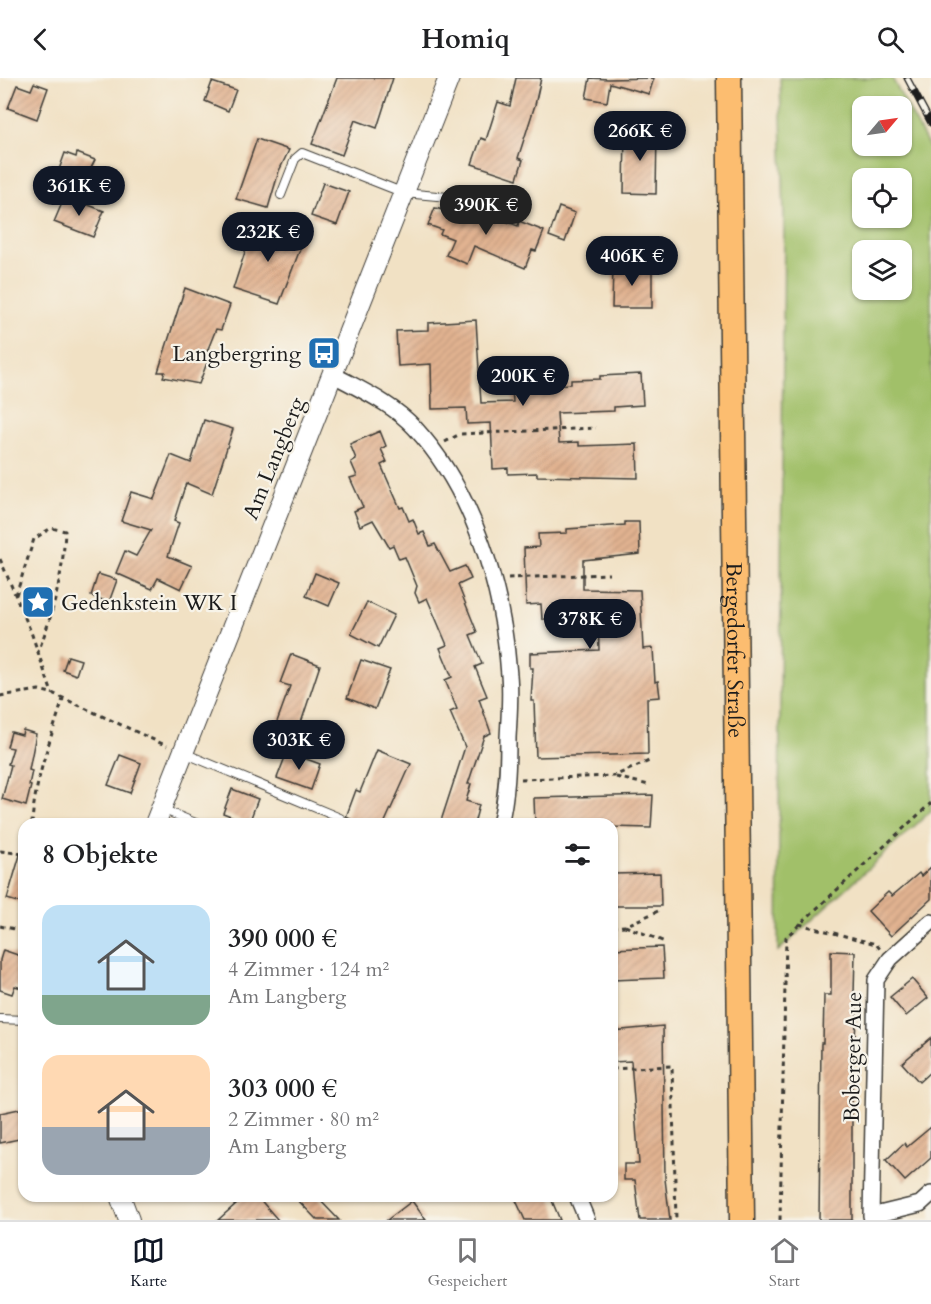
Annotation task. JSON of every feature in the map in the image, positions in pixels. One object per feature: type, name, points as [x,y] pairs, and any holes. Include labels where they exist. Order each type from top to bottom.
[{"type":"main road","name":"Bergedorfer Straße","points":[[729,78],[741,1220]]},
{"type":"street","name":"Am Langberg","points":[[158,816],[449,78]]},
{"type":"street","points":[[332,374],[387,405],[414,426],[433,448],[453,479],[472,519],[491,579],[503,630],[509,676],[507,795],[502,818]]},
{"type":"street","name":"Boberger Aue","points":[[931,922],[890,959],[876,980],[871,1218],[920,1204],[931,1194]]},
{"type":"street","points":[[122,1202],[129,1220]]},
{"type":"street","points":[[579,1202],[586,1220]]},
{"type":"lane","points":[[281,195],[295,159],[302,153],[404,193],[481,200],[521,209]]},
{"type":"lane","points":[[182,752],[338,818]]},
{"type":"lane","points":[[0,1019],[18,1020]]},
{"type":"path","points":[[433,448],[460,434],[596,428]]},
{"type":"path","points":[[16,596],[34,539],[51,528],[65,531],[64,567],[55,610],[38,653]]},
{"type":"path","points":[[0,559],[52,693]]},
{"type":"path","points":[[491,579],[609,574]]},
{"type":"path","points":[[0,696],[39,690],[52,693],[150,740]]},
{"type":"path","points":[[32,818],[49,745],[63,699]]},
{"type":"path","points":[[614,776],[649,762]]},
{"type":"path","points":[[507,780],[614,776],[649,785]]},
{"type":"path","points":[[780,1220],[786,937],[931,803]]},
{"type":"path","points":[[0,851],[18,853]]},
{"type":"path","points":[[618,927],[625,926],[658,911]]},
{"type":"path","points":[[799,924],[876,944],[890,959]]},
{"type":"path","points":[[0,926],[18,930]]},
{"type":"path","points":[[625,926],[666,942]]},
{"type":"path","points":[[618,1069],[672,1066],[676,1220]]},
{"type":"green space","points":[[780,78],[892,78],[902,96],[852,96],[852,156],[912,156],[912,115],[931,151],[931,811],[778,951],[784,217]]},
{"type":"building","points":[[337,78],[393,78],[377,128],[355,120],[342,155],[312,144]]},
{"type":"building","points":[[516,78],[541,78],[518,158],[523,160],[517,179],[472,164],[481,138],[486,140],[498,102],[510,106]]},
{"type":"building","points":[[590,78],[654,78],[649,94],[610,83],[607,102],[586,98]]},
{"type":"building","points":[[212,82],[236,90],[228,111],[205,101]]},
{"type":"building","points":[[34,83],[48,88],[37,119],[8,108],[17,85],[31,90]]},
{"type":"building","points":[[625,130],[657,131],[656,194],[624,193]]},
{"type":"building","points":[[257,139],[289,150],[279,171],[268,208],[236,199]]},
{"type":"building","points":[[65,153],[76,157],[77,153],[95,160],[81,187],[56,178]]},
{"type":"building","points":[[323,183],[349,192],[337,225],[311,216]]},
{"type":"building","points":[[65,196],[104,211],[93,237],[54,222]]},
{"type":"building","points":[[466,206],[518,226],[519,221],[544,231],[536,251],[532,250],[525,268],[474,246],[467,264],[446,255],[453,239],[440,234],[442,230],[428,225],[435,208],[462,215]]},
{"type":"building","points":[[559,207],[575,213],[565,242],[549,236]]},
{"type":"building","points":[[255,221],[304,239],[279,304],[233,289]]},
{"type":"building","points":[[613,266],[652,266],[652,308],[612,308]]},
{"type":"building","points":[[185,288],[230,305],[221,330],[216,329],[204,359],[208,360],[199,384],[163,377],[165,372],[158,372]]},
{"type":"building","points":[[476,320],[481,403],[513,402],[512,388],[571,384],[571,380],[600,379],[600,376],[641,374],[643,405],[614,407],[614,411],[557,413],[559,443],[579,442],[579,446],[637,444],[638,478],[537,476],[537,473],[508,474],[508,468],[493,469],[491,423],[467,424],[466,408],[432,409],[431,364],[398,366],[396,331],[428,330],[428,323]]},
{"type":"building","points":[[204,420],[233,429],[212,494],[186,483],[174,521],[179,523],[168,556],[192,566],[181,589],[158,578],[152,589],[116,573],[125,551],[136,556],[151,530],[121,521],[131,492],[154,499],[171,455],[191,463]]},
{"type":"building","points":[[380,431],[386,446],[381,449],[387,462],[381,465],[400,508],[403,507],[409,521],[413,519],[419,534],[424,532],[430,546],[435,544],[450,572],[465,566],[471,579],[458,585],[477,632],[470,635],[482,664],[475,667],[487,696],[479,699],[491,733],[484,736],[468,784],[471,784],[466,801],[479,805],[476,818],[442,818],[465,747],[450,712],[457,709],[445,680],[452,677],[440,648],[447,645],[427,598],[419,602],[415,593],[417,586],[405,557],[399,559],[393,545],[389,547],[373,520],[360,526],[354,511],[363,507],[350,478],[357,476],[351,462],[356,459],[350,444]]},
{"type":"building","points":[[625,522],[639,522],[640,554],[583,560],[583,589],[640,590],[643,649],[653,648],[655,682],[658,681],[660,697],[647,698],[648,754],[536,757],[534,701],[531,701],[533,668],[530,668],[530,653],[599,650],[598,620],[542,619],[541,604],[526,605],[524,548],[539,547],[538,534],[567,533],[567,529],[625,525]]},
{"type":"building","points":[[315,573],[339,583],[329,606],[306,596]]},
{"type":"building","points":[[98,574],[117,580],[109,602],[91,596]]},
{"type":"building","points":[[367,602],[394,615],[378,648],[351,634]]},
{"type":"building","points":[[291,654],[320,665],[296,738],[274,730],[290,686],[280,683]]},
{"type":"building","points":[[68,656],[81,660],[76,675],[63,670]]},
{"type":"building","points":[[361,660],[390,670],[375,709],[347,698]]},
{"type":"building","points":[[23,730],[36,734],[29,770],[32,771],[29,785],[31,786],[26,806],[2,799],[11,765],[8,764],[13,748],[7,747],[11,732],[22,735]]},
{"type":"building","points":[[377,750],[411,764],[387,818],[346,817],[356,790],[360,792]]},
{"type":"building","points":[[287,752],[320,764],[311,790],[277,778]]},
{"type":"building","points":[[120,755],[141,763],[130,793],[108,785]]},
{"type":"building","points":[[232,789],[258,799],[251,818],[236,818],[223,813]]},
{"type":"building","points":[[653,795],[651,828],[618,827],[618,818],[535,818],[534,798]]},
{"type":"building","points":[[18,862],[18,902],[7,899]]},
{"type":"building","points":[[931,867],[931,899],[891,936],[868,911],[888,892],[892,896],[919,873],[921,876]]},
{"type":"building","points":[[660,873],[661,906],[618,906],[618,874]]},
{"type":"building","points":[[662,947],[664,978],[618,980],[618,949]]},
{"type":"building","points":[[3,950],[18,955],[18,987],[15,986],[12,994],[0,990],[0,960]]},
{"type":"building","points":[[831,951],[855,952],[854,995],[858,995],[852,1078],[852,1220],[819,1220],[821,1043],[823,1043],[824,995],[831,995]]},
{"type":"building","points":[[912,979],[928,998],[906,1016],[890,997]]},
{"type":"building","points":[[663,1026],[665,1179],[670,1220],[640,1220],[635,1180],[624,1180],[624,1164],[639,1164],[631,1061],[618,1062],[618,1030]]},
{"type":"building","points":[[931,1038],[931,1071],[919,1082],[902,1063]]},
{"type":"building","points":[[18,1109],[18,1139],[0,1143],[0,1113]]},
{"type":"building","points":[[931,1127],[931,1158],[905,1181],[886,1160],[904,1143],[907,1147]]},
{"type":"building","points":[[238,1202],[262,1202],[278,1220],[218,1220]]},
{"type":"building","points":[[300,1202],[322,1202],[339,1220],[317,1220]]},
{"type":"building","points":[[413,1202],[426,1220],[387,1220]]},
{"type":"building","points":[[517,1202],[552,1202],[560,1220],[525,1220]]},
{"type":"railway","points":[[907,78],[931,123]]},
{"type":"place","name":"Langbergring","points":[[324,353]]},
{"type":"place","name":"Gedenkstein WK I","points":[[38,602]]}]
